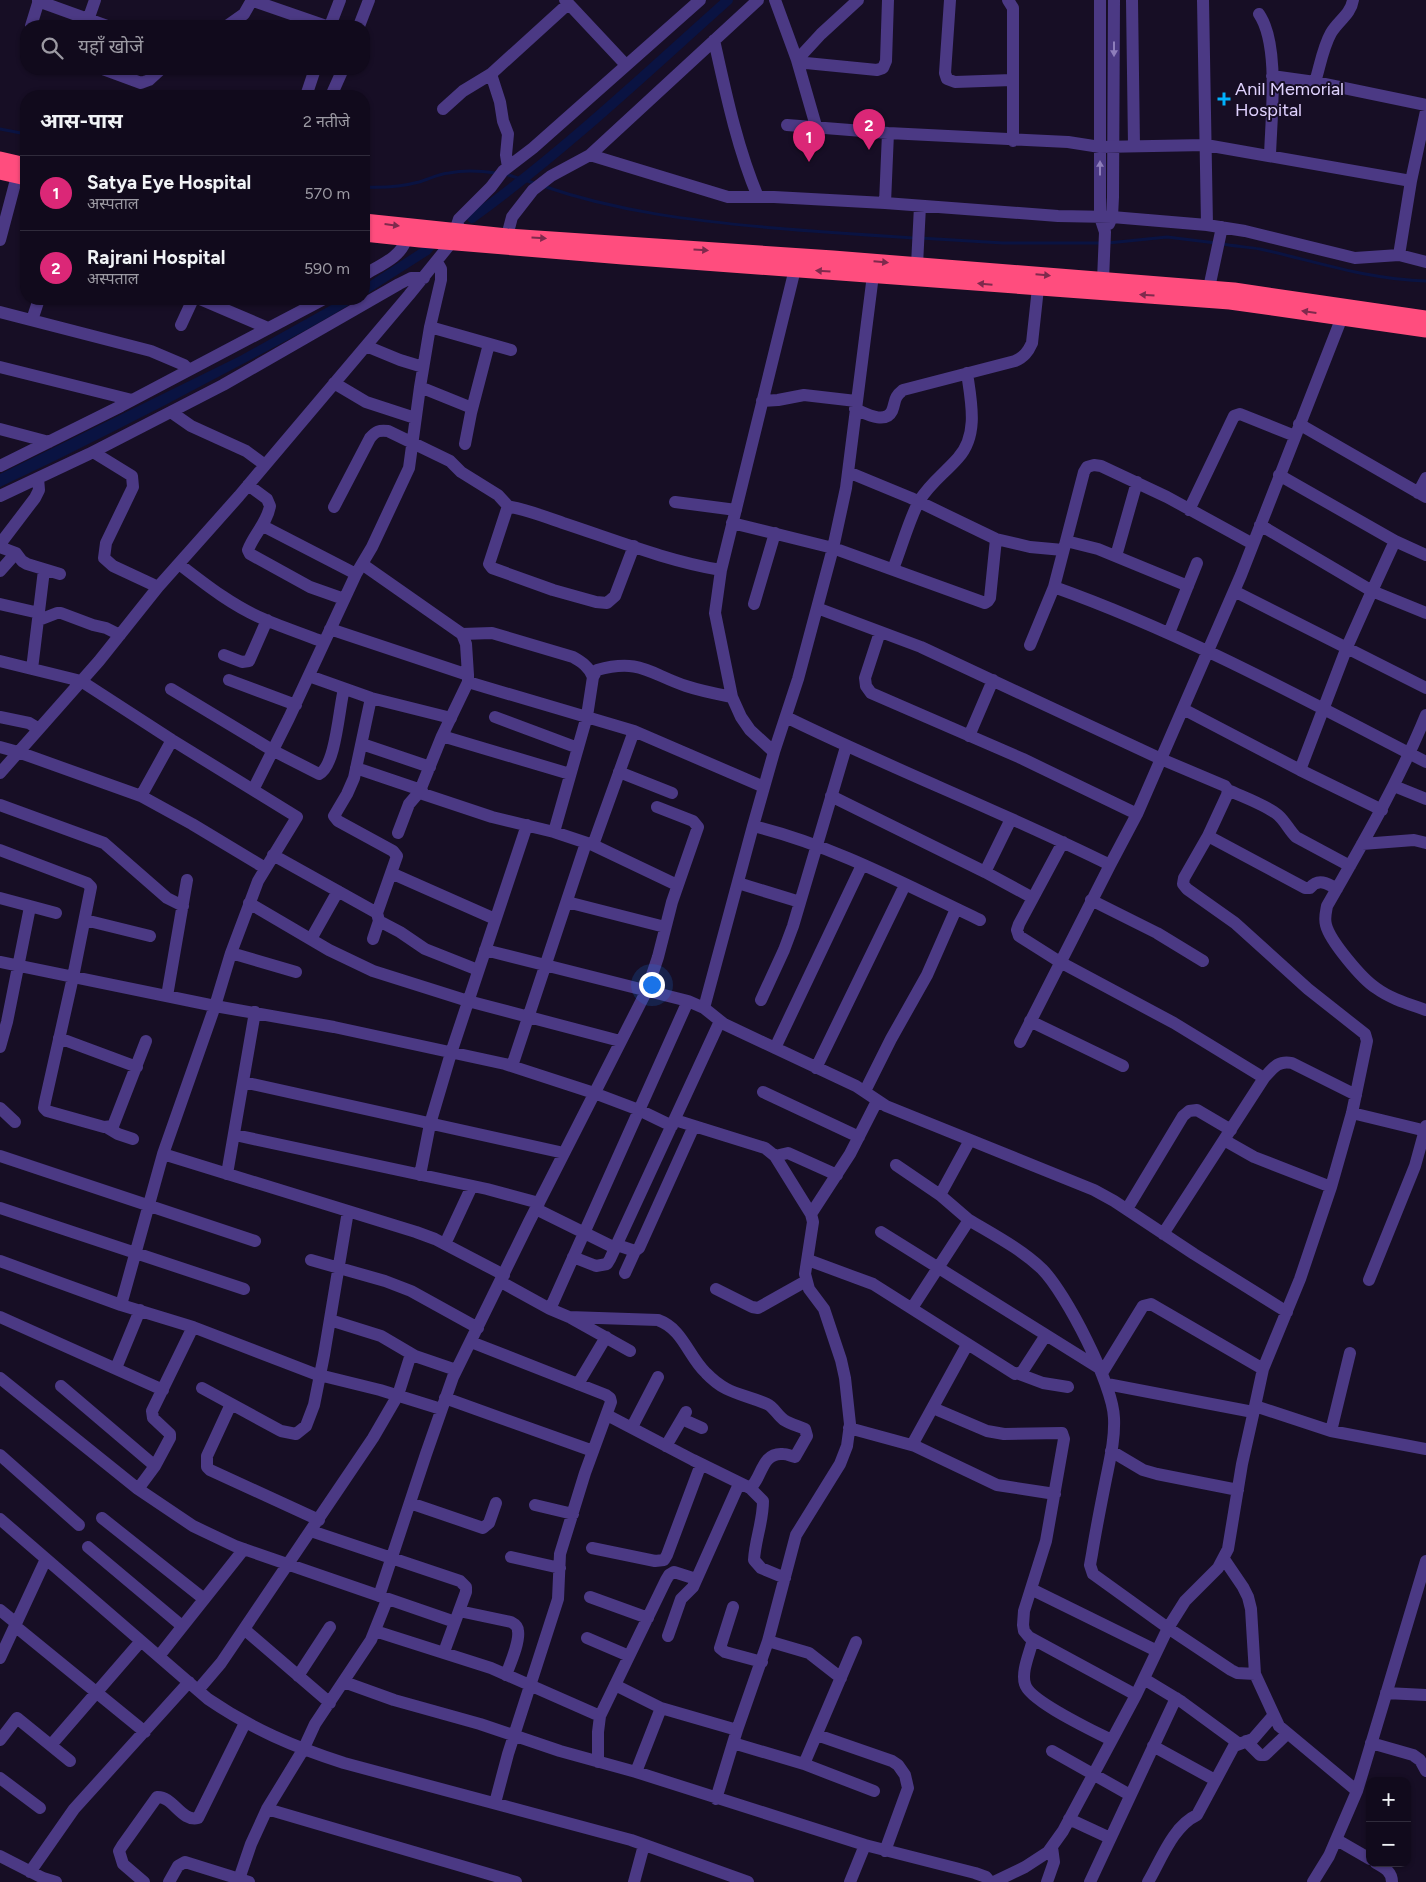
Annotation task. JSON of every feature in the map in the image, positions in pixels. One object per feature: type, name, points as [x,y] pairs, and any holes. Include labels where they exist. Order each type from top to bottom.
[{"type":"highway","points":[[0,159],[20,171]]},
{"type":"highway","points":[[0,172],[20,173]]},
{"type":"highway","points":[[370,223],[415,236]]},
{"type":"highway","points":[[370,234],[507,236],[1210,288],[1275,295],[1426,318]]},
{"type":"highway","points":[[445,236],[794,269],[1230,302],[1426,330]]},
{"type":"street","points":[[33,20],[38,1],[88,20],[95,0]]},
{"type":"street","points":[[236,20],[244,14],[251,0],[309,20]]},
{"type":"street","points":[[332,20],[340,0]]},
{"type":"street","points":[[361,20],[369,0]]},
{"type":"street","points":[[0,773],[81,682],[158,587],[248,485],[424,278],[437,262],[445,236],[459,219],[506,169],[533,148],[700,0]]},
{"type":"street","points":[[507,236],[512,217],[533,190],[551,176],[590,155],[758,0]]},
{"type":"street","points":[[775,0],[816,126]]},
{"type":"street","points":[[796,60],[858,0]]},
{"type":"street","points":[[796,60],[877,70],[883,68],[886,61],[888,0]]},
{"type":"street","points":[[950,0],[945,73],[947,79],[955,82],[1012,80]]},
{"type":"street","points":[[1008,0],[1012,8],[1013,141]]},
{"type":"street","points":[[1100,0],[1100,147],[1106,217]]},
{"type":"street","points":[[1103,280],[1106,217],[1114,147],[1114,0]]},
{"type":"street","points":[[1132,0],[1134,146]]},
{"type":"street","points":[[1203,0],[1207,224]]},
{"type":"street","points":[[1315,82],[1332,32],[1348,13],[1353,0]]},
{"type":"street","points":[[443,109],[463,91],[491,74],[566,2],[626,65]]},
{"type":"street","points":[[1259,14],[1268,32],[1272,76],[1270,156]]},
{"type":"street","points":[[714,40],[732,122],[745,166],[758,197]]},
{"type":"street","points":[[491,74],[508,134],[506,169]]},
{"type":"street","points":[[119,75],[142,83],[154,75]]},
{"type":"street","points":[[308,90],[313,75]]},
{"type":"street","points":[[334,90],[340,75]]},
{"type":"street","points":[[1272,76],[1315,82],[1426,105]]},
{"type":"street","points":[[1399,255],[1411,180],[1426,111]]},
{"type":"street","points":[[787,125],[1013,141],[1068,142],[1100,147],[1206,145],[1411,180]]},
{"type":"street","points":[[885,203],[888,133]]},
{"type":"street","points":[[590,155],[728,197],[885,203],[1058,216],[1106,217],[1207,224],[1355,258],[1399,255],[1426,262]]},
{"type":"street","points":[[0,240],[20,182]]},
{"type":"street","points":[[917,265],[920,206]]},
{"type":"street","points":[[1210,288],[1222,227]]},
{"type":"street","points":[[370,270],[393,257],[404,244],[415,236]]},
{"type":"street","points":[[253,790],[296,705],[344,599],[390,511],[409,468],[423,367],[441,280],[441,269],[437,262]]},
{"type":"street","points":[[774,752],[750,730],[741,717],[732,697],[715,613],[721,570],[794,269]]},
{"type":"street","points":[[704,1008],[764,787],[834,548],[848,472],[873,274]]},
{"type":"street","points":[[370,301],[411,278],[424,278]]},
{"type":"street","points":[[762,401],[804,395],[856,405],[873,416],[881,418],[887,416],[892,411],[897,395],[903,390],[1022,358],[1032,343],[1038,288]]},
{"type":"street","points":[[32,320],[37,305]]},
{"type":"street","points":[[181,325],[191,305]]},
{"type":"street","points":[[214,305],[268,328]]},
{"type":"street","points":[[0,466],[132,400],[312,305]]},
{"type":"street","points":[[0,496],[171,412],[364,305]]},
{"type":"street","points":[[0,312],[151,351],[184,365],[189,370]]},
{"type":"street","points":[[1020,1042],[1091,900],[1137,814],[1234,591],[1342,317]]},
{"type":"street","points":[[430,327],[511,350]]},
{"type":"street","points":[[465,444],[472,408],[489,344]]},
{"type":"street","points":[[366,346],[423,367]]},
{"type":"street","points":[[0,367],[132,400]]},
{"type":"street","points":[[893,569],[919,502],[933,480],[959,458],[966,447],[971,429],[972,408],[967,373]]},
{"type":"street","points":[[334,384],[354,397],[377,407],[415,418]]},
{"type":"street","points":[[420,387],[472,408]]},
{"type":"street","points":[[171,412],[191,426],[246,451],[265,465]]},
{"type":"street","points":[[1189,510],[1234,416],[1237,414],[1297,430],[1422,495],[1426,478]]},
{"type":"street","points":[[0,429],[49,442]]},
{"type":"street","points":[[334,507],[370,438],[375,432],[380,430],[388,431],[450,461],[461,472],[498,495],[509,507],[680,562],[721,570]]},
{"type":"street","points":[[92,452],[132,476],[133,479],[133,486],[106,543],[104,558],[113,566],[158,587]]},
{"type":"street","points":[[1030,644],[1054,587],[1084,472],[1087,467],[1101,466],[1137,482],[1253,544]]},
{"type":"street","points":[[848,472],[919,502],[996,539],[1030,547],[1065,546],[1079,543],[1188,586]]},
{"type":"street","points":[[1279,476],[1395,541],[1426,555]]},
{"type":"street","points":[[0,572],[6,548],[39,490],[38,478]]},
{"type":"street","points":[[1116,556],[1137,482]]},
{"type":"street","points":[[248,485],[270,503],[270,509],[263,526],[248,550],[250,554],[310,587],[344,599]]},
{"type":"street","points":[[675,502],[736,510]]},
{"type":"street","points":[[509,507],[490,559],[490,566],[553,590],[602,603],[611,601],[615,596],[634,546]]},
{"type":"street","points":[[732,524],[834,548],[985,603],[990,598],[996,539]]},
{"type":"street","points":[[1260,525],[1372,591],[1426,613]]},
{"type":"street","points":[[263,526],[359,569],[462,634],[466,644],[468,679],[442,736],[421,790],[409,804],[398,833]]},
{"type":"street","points":[[754,604],[775,533]]},
{"type":"street","points":[[1300,770],[1347,647],[1395,541]]},
{"type":"street","points":[[6,548],[24,563],[60,574]]},
{"type":"street","points":[[1169,633],[1197,563]]},
{"type":"street","points":[[179,564],[215,591],[267,620],[324,642]]},
{"type":"street","points":[[32,669],[44,570]]},
{"type":"street","points":[[1054,587],[1092,600],[1169,633],[1324,708],[1426,762]]},
{"type":"street","points":[[1234,591],[1426,688]]},
{"type":"street","points":[[0,604],[39,616],[61,613],[106,628],[120,635]]},
{"type":"street","points":[[817,608],[921,647],[1161,759],[1225,786],[1228,790],[1273,811],[1280,816],[1288,830],[1296,836],[1350,866]]},
{"type":"street","points":[[224,655],[242,662],[249,662],[267,620]]},
{"type":"street","points":[[330,629],[468,679],[634,732],[764,787]]},
{"type":"street","points":[[462,634],[492,632],[573,657],[587,666],[593,677]]},
{"type":"street","points":[[880,632],[865,678],[866,686],[871,693],[1023,759],[1137,814]]},
{"type":"street","points":[[0,660],[81,682],[297,817],[265,868],[231,953],[215,1006],[163,1154],[121,1304]]},
{"type":"street","points":[[554,832],[587,716],[593,677],[598,670],[609,667],[638,666],[685,686],[732,697]]},
{"type":"street","points":[[308,676],[371,698],[451,718]]},
{"type":"street","points":[[229,680],[296,705]]},
{"type":"street","points":[[969,736],[994,680]]},
{"type":"street","points":[[171,688],[272,750],[317,773],[323,773],[335,742],[344,689]]},
{"type":"street","points":[[371,698],[356,768],[350,787],[334,813],[334,818],[393,851],[397,859],[391,873],[373,939]]},
{"type":"street","points":[[1183,709],[1382,810]]},
{"type":"street","points":[[1426,715],[1410,754],[1382,810],[1327,906],[1325,916],[1326,924],[1354,969],[1375,988],[1392,998],[1426,1010]]},
{"type":"street","points":[[0,717],[29,723],[39,728]]},
{"type":"street","points":[[495,717],[578,748]]},
{"type":"street","points":[[786,717],[1110,865]]},
{"type":"street","points":[[512,1066],[567,902],[634,732]]},
{"type":"street","points":[[442,736],[570,774]]},
{"type":"street","points":[[141,796],[172,740]]},
{"type":"street","points":[[362,744],[430,767]]},
{"type":"street","points":[[761,1000],[784,950],[846,746]]},
{"type":"street","points":[[0,747],[141,796],[265,868]]},
{"type":"street","points":[[356,768],[421,790],[428,797],[590,844],[677,885]]},
{"type":"street","points":[[619,772],[672,793]]},
{"type":"street","points":[[1394,786],[1426,799]]},
{"type":"street","points":[[344,1682],[394,1700],[636,1772],[865,1845],[975,1873],[986,1877],[992,1882],[1037,1861],[1048,1852],[1069,1819],[1136,1695],[1168,1628],[1185,1601],[1218,1568],[1228,1549],[1263,1369],[1287,1312],[1331,1187],[1352,1112],[1368,1041],[1365,1034],[1308,989],[1234,923],[1187,889],[1184,884],[1184,878],[1208,836],[1228,790]]},
{"type":"street","points":[[831,796],[985,872],[1033,898]]},
{"type":"street","points":[[0,805],[104,843],[167,898],[183,906]]},
{"type":"street","points":[[169,1882],[178,1866],[185,1862],[242,1881],[251,1844],[267,1810],[303,1750],[315,1724],[371,1640],[375,1631],[392,1558],[443,1403],[456,1370],[594,1092],[647,990],[677,885],[698,827],[693,821],[657,807]]},
{"type":"street","points":[[985,872],[1012,819]]},
{"type":"street","points":[[420,1175],[430,1124],[451,1053],[527,825]]},
{"type":"street","points":[[753,826],[816,846],[862,865],[980,920]]},
{"type":"street","points":[[1208,836],[1305,888],[1310,888],[1315,883],[1320,882],[1326,882],[1337,888]]},
{"type":"street","points":[[1362,844],[1414,840],[1426,843]]},
{"type":"street","points":[[1063,842],[1019,924],[1019,936],[1060,962],[1174,1023],[1264,1078]]},
{"type":"street","points":[[0,850],[90,884],[91,889],[44,1108],[50,1112],[108,1128],[133,1139]]},
{"type":"street","points":[[273,855],[338,891],[425,949],[478,970]]},
{"type":"street","points":[[775,1048],[862,865]]},
{"type":"street","points":[[391,873],[495,919]]},
{"type":"street","points":[[167,996],[187,880]]},
{"type":"street","points":[[738,883],[800,902]]},
{"type":"street","points":[[816,1068],[906,885]]},
{"type":"street","points":[[311,939],[338,891]]},
{"type":"street","points":[[0,898],[56,913]]},
{"type":"street","points":[[1091,900],[1157,934],[1202,961]]},
{"type":"street","points":[[567,902],[665,928]]},
{"type":"street","points":[[250,903],[311,939],[372,971],[468,1001],[620,1041]]},
{"type":"street","points":[[0,1046],[7,1022],[30,907]]},
{"type":"street","points":[[865,1091],[891,1039],[927,975],[956,909]]},
{"type":"street","points":[[85,920],[150,936]]},
{"type":"street","points":[[485,950],[647,990],[688,1001],[704,1008],[720,1021],[865,1091],[876,1101],[1094,1190],[1127,1209],[1163,1234],[1287,1312]]},
{"type":"street","points":[[231,953],[296,972]]},
{"type":"street","points":[[0,962],[215,1006],[334,1027],[512,1066],[594,1092],[673,1123],[694,1126],[765,1148],[775,1156],[811,1214],[814,1229],[805,1274],[806,1281],[809,1289],[824,1309],[841,1360],[846,1378],[849,1428],[847,1446],[840,1464],[796,1535],[762,1662],[735,1736],[716,1799]]},
{"type":"street","points":[[550,1309],[688,1001]]},
{"type":"street","points":[[227,1174],[255,1012]]},
{"type":"street","points":[[573,1257],[596,1266],[607,1264],[720,1021]]},
{"type":"street","points":[[1030,1021],[1123,1066]]},
{"type":"street","points":[[59,1038],[137,1067]]},
{"type":"street","points":[[108,1128],[113,1126],[115,1122],[146,1041]]},
{"type":"street","points":[[1163,1234],[1264,1078],[1277,1064],[1284,1062],[1292,1063],[1356,1095]]},
{"type":"street","points":[[243,1082],[564,1153]]},
{"type":"street","points":[[763,1092],[859,1137]]},
{"type":"street","points":[[811,1214],[859,1137],[876,1101]]},
{"type":"street","points":[[0,1108],[15,1122]]},
{"type":"street","points":[[1127,1209],[1183,1116],[1197,1110],[1254,1158],[1331,1187]]},
{"type":"street","points":[[1352,1112],[1426,1129],[1414,1166],[1369,1280]]},
{"type":"street","points":[[625,1273],[635,1251],[641,1245],[694,1126]]},
{"type":"street","points":[[234,1135],[472,1186],[537,1206],[585,1234],[616,1247],[635,1251]]},
{"type":"street","points":[[940,1195],[970,1140]]},
{"type":"street","points":[[775,1156],[788,1153],[837,1175]]},
{"type":"street","points":[[163,1154],[416,1232],[445,1244],[550,1309],[569,1317],[630,1351]]},
{"type":"street","points":[[0,1156],[255,1241]]},
{"type":"street","points":[[896,1165],[940,1195],[969,1220],[1012,1246],[1048,1276],[1066,1303],[1103,1375],[1112,1401],[1114,1439],[1092,1554],[1091,1570],[1093,1574],[1168,1628],[1237,1673],[1255,1674]]},
{"type":"street","points":[[445,1244],[472,1186]]},
{"type":"street","points":[[0,1208],[244,1289]]},
{"type":"street","points":[[202,1388],[281,1431],[296,1434],[306,1426],[314,1405],[320,1375],[348,1211]]},
{"type":"street","points":[[912,1308],[969,1220]]},
{"type":"street","points":[[881,1232],[939,1266],[1046,1334],[1103,1375],[1254,1409],[1331,1431],[1426,1449]]},
{"type":"street","points":[[311,1260],[385,1281],[411,1291],[478,1328]]},
{"type":"street","points":[[808,1260],[873,1284],[1012,1373],[1033,1380],[1068,1387]]},
{"type":"street","points":[[0,1262],[193,1327],[320,1375],[398,1395],[443,1403],[593,1451]]},
{"type":"street","points":[[716,1289],[752,1307],[758,1308],[806,1281]]},
{"type":"street","points":[[1103,1375],[1143,1306],[1151,1304],[1263,1369]]},
{"type":"street","points":[[116,1368],[140,1310]]},
{"type":"street","points":[[0,1317],[163,1390]]},
{"type":"street","points":[[569,1317],[658,1320],[668,1323],[676,1330],[705,1372],[722,1387],[769,1405],[786,1421],[805,1429],[807,1436],[796,1456],[792,1457],[785,1454],[773,1456],[764,1462],[753,1485],[744,1486]]},
{"type":"street","points":[[330,1320],[389,1339],[410,1354],[456,1370]]},
{"type":"street","points":[[138,1488],[155,1466],[170,1438],[170,1434],[152,1415],[193,1327]]},
{"type":"street","points":[[1019,1374],[1046,1334]]},
{"type":"street","points":[[578,1384],[606,1337]]},
{"type":"street","points":[[471,1342],[578,1384],[610,1398],[611,1402],[560,1554],[558,1599],[495,1802]]},
{"type":"street","points":[[912,1445],[967,1345]]},
{"type":"street","points":[[1331,1431],[1350,1353]]},
{"type":"street","points":[[30,1872],[74,1809],[145,1732],[221,1662],[373,1438],[398,1395],[410,1354]]},
{"type":"street","points":[[632,1427],[658,1377]]},
{"type":"street","points":[[0,1378],[138,1488],[193,1526],[244,1549],[383,1598],[457,1616],[516,1624],[518,1638],[506,1675]]},
{"type":"street","points":[[61,1386],[155,1466]]},
{"type":"street","points":[[232,1404],[207,1456],[207,1467],[319,1520]]},
{"type":"street","points":[[933,1408],[987,1431],[1004,1434],[1062,1434],[1064,1439],[1046,1541],[1024,1611],[1024,1631],[1033,1639],[1136,1695]]},
{"type":"street","points":[[607,1415],[744,1486],[763,1501],[763,1515],[754,1560],[761,1568],[785,1578]]},
{"type":"street","points":[[666,1446],[684,1416],[702,1428]]},
{"type":"street","points":[[849,1428],[912,1445],[997,1484],[1055,1494]]},
{"type":"street","points":[[1112,1452],[1144,1470],[1157,1474],[1238,1490]]},
{"type":"street","points":[[0,1455],[79,1525]]},
{"type":"street","points":[[592,1548],[655,1561],[664,1560],[701,1464]]},
{"type":"street","points":[[668,1636],[681,1599],[693,1587],[744,1486]]},
{"type":"street","points":[[410,1503],[482,1528],[489,1523],[496,1503]]},
{"type":"street","points":[[536,1505],[573,1514]]},
{"type":"street","points":[[102,1518],[204,1599]]},
{"type":"street","points":[[0,1520],[194,1686],[234,1717],[269,1736],[303,1750],[344,1763],[495,1802],[644,1845],[748,1882]]},
{"type":"street","points":[[311,1531],[460,1581],[466,1588],[444,1652]]},
{"type":"street","points":[[88,1547],[182,1626]]},
{"type":"street","points":[[159,1656],[244,1549]]},
{"type":"street","points":[[511,1557],[560,1568]]},
{"type":"street","points":[[0,1658],[46,1559]]},
{"type":"street","points":[[1224,1559],[1248,1597],[1251,1609],[1255,1674],[1273,1716],[1287,1734],[1357,1791]]},
{"type":"street","points":[[1313,1882],[1337,1840],[1357,1791],[1426,1560]]},
{"type":"street","points":[[598,1762],[600,1716],[666,1580],[671,1573],[696,1579]]},
{"type":"street","points":[[1030,1589],[1158,1652]]},
{"type":"street","points":[[590,1597],[648,1618]]},
{"type":"street","points":[[733,1607],[720,1648],[725,1652],[762,1662]]},
{"type":"street","points":[[0,1610],[15,1625],[145,1732]]},
{"type":"street","points":[[298,1676],[330,1627]]},
{"type":"street","points":[[244,1629],[330,1703]]},
{"type":"street","points":[[375,1631],[444,1652],[506,1675],[600,1716]]},
{"type":"street","points":[[586,1638],[629,1656]]},
{"type":"street","points":[[1033,1639],[1024,1675],[1027,1690],[1038,1700],[1111,1740]]},
{"type":"street","points":[[51,1745],[141,1641]]},
{"type":"street","points":[[768,1641],[809,1653],[841,1678]]},
{"type":"street","points":[[804,1764],[856,1642]]},
{"type":"street","points":[[1144,1679],[1176,1698],[1260,1755],[1265,1755],[1287,1734]]},
{"type":"street","points":[[615,1685],[661,1708],[874,1791]]},
{"type":"street","points":[[1386,1693],[1426,1695]]},
{"type":"street","points":[[1090,1882],[1176,1698]]},
{"type":"street","points":[[636,1772],[661,1708]]},
{"type":"street","points":[[1148,1882],[1182,1825],[1189,1818],[1197,1815],[1234,1746],[1253,1738],[1273,1716]]},
{"type":"street","points":[[0,1740],[17,1718],[70,1761]]},
{"type":"street","points":[[144,1882],[123,1864],[119,1851],[122,1846],[157,1797],[163,1798],[189,1818],[198,1818],[246,1723]]},
{"type":"street","points":[[817,1735],[892,1762],[898,1765],[905,1775],[908,1788],[885,1851]]},
{"type":"street","points":[[1371,1743],[1413,1755],[1420,1760],[1426,1770]]},
{"type":"street","points":[[1153,1746],[1215,1780]]},
{"type":"street","points":[[1052,1751],[1130,1795]]},
{"type":"street","points":[[0,1778],[40,1808]]},
{"type":"street","points":[[267,1810],[516,1882]]},
{"type":"street","points":[[1069,1819],[1110,1838]]},
{"type":"street","points":[[1337,1840],[1366,1857]]},
{"type":"street","points":[[634,1882],[644,1845]]},
{"type":"street","points":[[850,1882],[865,1845]]},
{"type":"street","points":[[1047,1882],[1054,1862],[1052,1847]]},
{"type":"street","points":[[0,1856],[30,1872],[56,1882]]},
{"type":"street","points":[[1382,1867],[1392,1876],[1392,1882]]},
{"type":"shaded area","points":[[424,246],[435,248],[430,254],[370,292],[370,281]]},
{"type":"shaded area","points":[[331,305],[349,305],[290,339],[165,405],[0,487],[0,474],[240,356]]},
{"type":"waterway","points":[[472,218],[571,140],[728,0]]},
{"type":"waterway","points":[[0,129],[20,133]]},
{"type":"waterway","points":[[370,187],[405,185],[441,174],[455,172],[496,173]]},
{"type":"waterway","points":[[505,174],[537,184]]},
{"type":"waterway","points":[[543,186],[600,203],[657,214],[774,228],[914,238]]},
{"type":"waterway","points":[[1108,243],[1167,237],[1216,243]]},
{"type":"waterway","points":[[920,238],[1003,243],[1101,243]]},
{"type":"waterway","points":[[1222,244],[1260,249],[1363,274],[1426,281]]},
{"type":"place","name":"Anil Memorial Hospital","points":[[1224,99]]},
{"type":"place","name":"Rajrani Hospital","points":[[869,150]]},
{"type":"place","name":"Satya Eye Hospital","points":[[809,162]]}]
